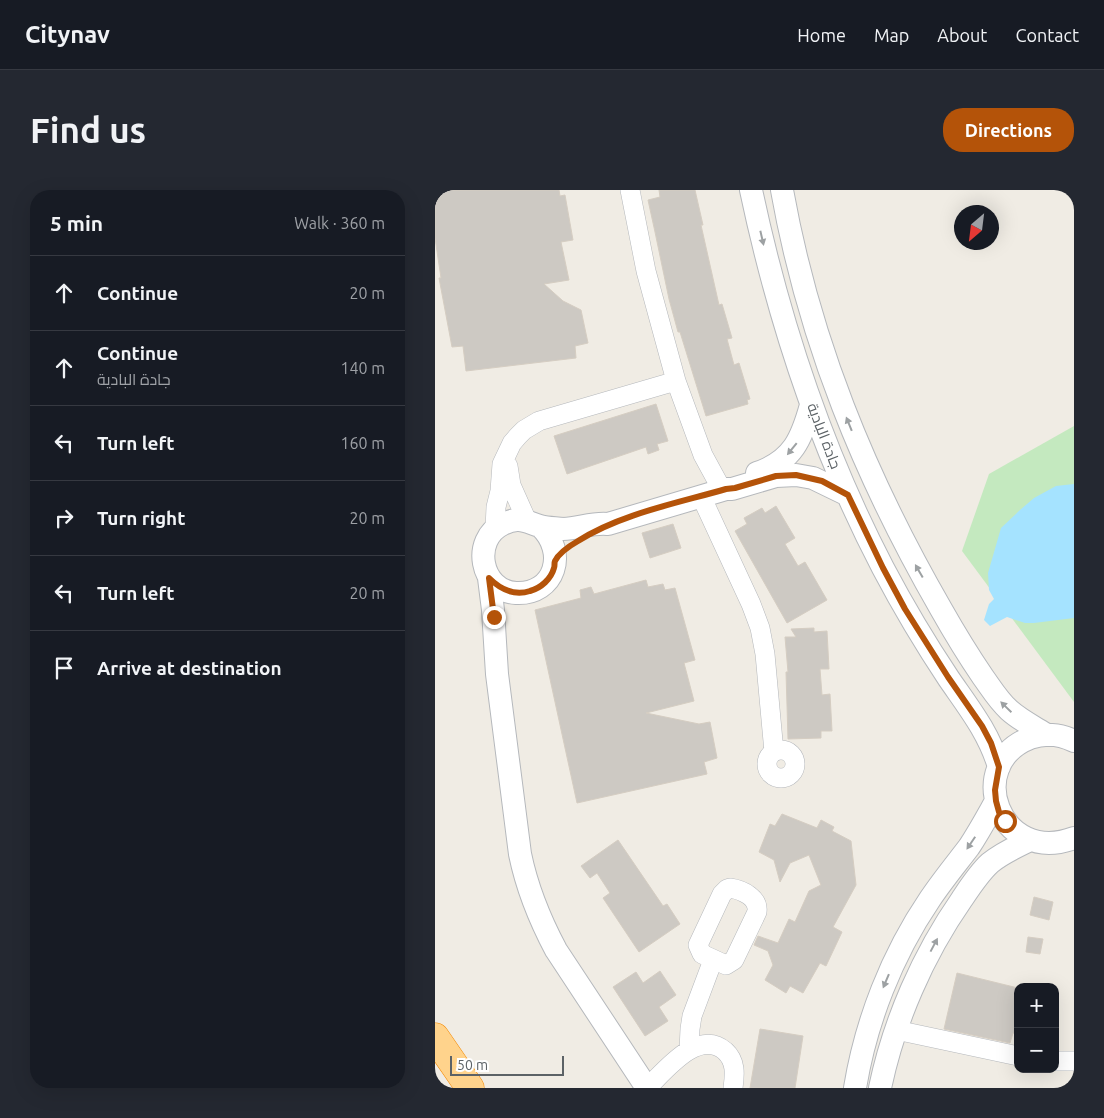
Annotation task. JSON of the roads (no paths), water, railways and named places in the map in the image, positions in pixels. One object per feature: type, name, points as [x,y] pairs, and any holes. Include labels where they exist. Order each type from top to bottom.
[{"type":"highway","points":[[435,1037],[470,1088]]},
{"type":"street","points":[[630,190],[646,271],[676,381],[716,491],[760,628],[765,654],[774,752]]},
{"type":"street","name":"جادة البادية","points":[[751,190],[779,306],[811,405],[848,495],[905,609],[982,726],[991,743],[999,767]]},
{"type":"street","name":"جادة البادية","points":[[782,190],[796,258],[826,360],[857,443],[886,508],[910,556],[952,628],[993,692],[1016,716],[1047,734]]},
{"type":"street","points":[[495,529],[501,467],[512,443],[524,430],[539,421],[676,381]]},
{"type":"street","points":[[716,491],[732,482],[777,464],[791,452],[802,435],[811,405]]},
{"type":"street","points":[[489,578],[504,590],[513,593],[533,591],[545,582],[553,570],[556,560],[552,541],[547,533],[533,524],[511,486],[505,457]]},
{"type":"street","points":[[556,560],[574,544],[608,524],[716,491],[735,488],[776,476],[796,475],[822,481],[848,495]]},
{"type":"street","points":[[608,524],[568,529],[510,521],[495,529],[486,541],[482,556],[489,578],[500,699],[520,854],[530,892],[556,950],[647,1088],[689,1050],[704,1044],[712,1045],[726,1052],[734,1066],[733,1088]]},
{"type":"street","points":[[495,649],[503,615],[510,604],[523,593]]},
{"type":"street","points":[[1071,843],[1047,844],[1030,840],[1012,829],[999,812],[995,790],[999,767],[1009,752],[1023,741],[1047,734],[1058,735],[1074,741]]},
{"type":"street","points":[[855,1088],[873,1014],[898,955],[930,899],[970,845],[996,801]]},
{"type":"street","points":[[880,1088],[896,1030],[917,977],[936,941],[982,872],[999,857],[1030,840]]},
{"type":"street","points":[[689,1050],[692,1016],[713,960]]},
{"type":"street","points":[[896,1030],[1014,1055]]},
{"type":"street","points":[[1059,1061],[1074,1061]]},
{"type":"water","points":[[1074,484],[1074,618],[1025,623],[1007,617],[990,626],[984,620],[989,604],[994,599],[989,590],[988,573],[1001,528],[1034,498],[1056,486]]}]
